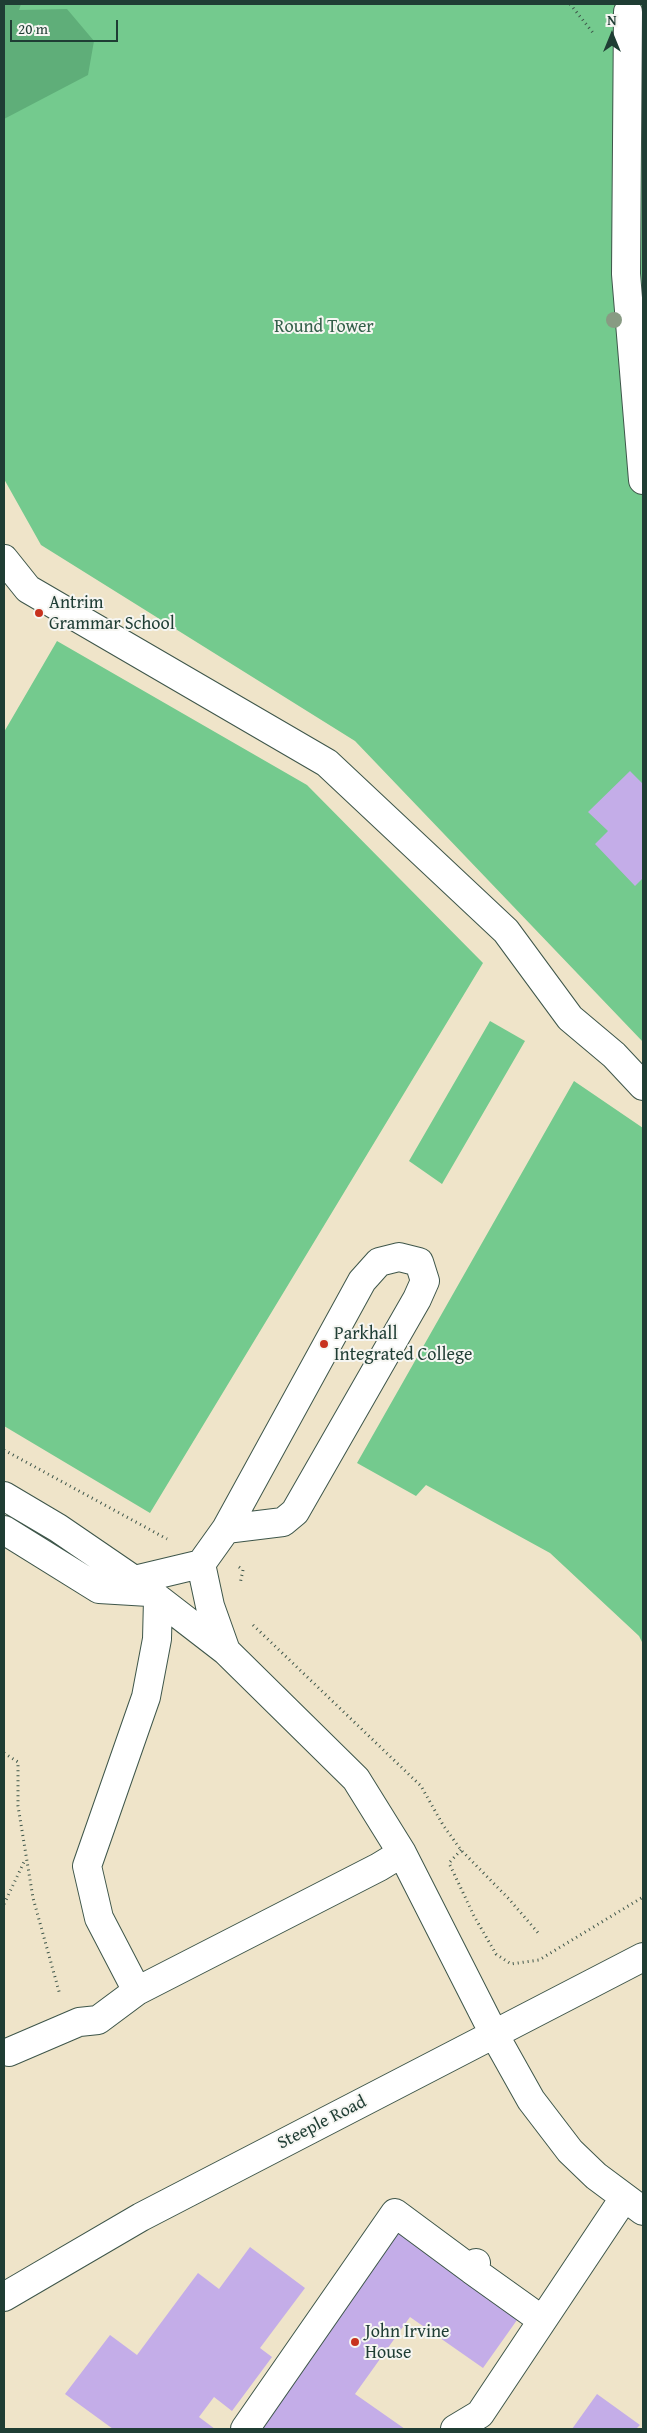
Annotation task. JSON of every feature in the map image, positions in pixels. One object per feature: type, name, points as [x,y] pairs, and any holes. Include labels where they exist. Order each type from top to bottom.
[{"type":"street","points":[[628,12],[626,274],[643,480]]},
{"type":"street","points":[[4,559],[28,589],[327,762],[506,931],[570,1018],[614,1055],[643,1086]]},
{"type":"street","points":[[4,1530],[99,1589],[147,1591],[201,1564],[226,1529],[362,1281],[379,1262],[399,1257],[419,1262],[424,1281],[417,1299],[295,1512],[284,1522],[226,1529]]},
{"type":"street","points":[[4,1496],[58,1528],[147,1591],[226,1651],[356,1778],[402,1853],[494,2034],[531,2100],[570,2151],[633,2205],[542,2320],[480,2414],[455,2429]]},
{"type":"street","points":[[201,1564],[210,1606],[226,1651]]},
{"type":"street","points":[[137,1991],[99,1918],[87,1866],[146,1697],[157,1639],[147,1591]]},
{"type":"street","points":[[9,2052],[74,2024],[95,1998],[137,1991],[379,1867],[402,1853]]},
{"type":"street","name":"Steeple Road","points":[[4,2297],[141,2217],[643,1957]]},
{"type":"street","points":[[245,2429],[395,2213],[474,2266],[542,2320]]},
{"type":"path","points":[[4,1753],[18,1762],[18,1806],[33,1898],[74,2024]]},
{"type":"path","points":[[461,1850],[449,1863],[478,1924],[496,1954],[511,1964],[539,1960],[643,1897]]},
{"type":"path","points":[[4,1904],[26,1858]]},
{"type":"green space","name":"Round Tower","points":[[4,4],[643,4],[643,1042],[355,741],[41,545],[4,479]]},
{"type":"green space","points":[[4,4],[21,4],[19,10],[67,9],[94,41],[88,75],[4,119]]},
{"type":"green space","points":[[57,641],[307,785],[483,963],[150,1513],[4,1426],[4,732]]},
{"type":"green space","points":[[490,1021],[525,1041],[442,1184],[409,1161]]},
{"type":"green space","points":[[574,1081],[643,1128],[643,1644],[639,1636],[550,1553],[426,1485],[416,1496],[357,1463]]},
{"type":"building","points":[[630,771],[643,784],[643,878],[635,886],[595,844],[608,831],[588,812]]},
{"type":"building","name":"John Irvine House","points":[[400,2227],[522,2313],[483,2368],[410,2317],[355,2394],[405,2429],[257,2429]]},
{"type":"building","points":[[250,2247],[305,2288],[260,2348],[272,2357],[232,2411],[214,2397],[199,2417],[215,2429],[113,2429],[65,2394],[110,2335],[137,2355],[198,2273],[219,2289]]},
{"type":"building","points":[[597,2394],[640,2425],[636,2429],[572,2429]]},
{"type":"place","name":"Antrim Grammar School","points":[[39,613]]},
{"type":"place","name":"Parkhall Integrated College","points":[[324,1344]]},
{"type":"place","name":"John Irvine House","points":[[355,2342]]}]
